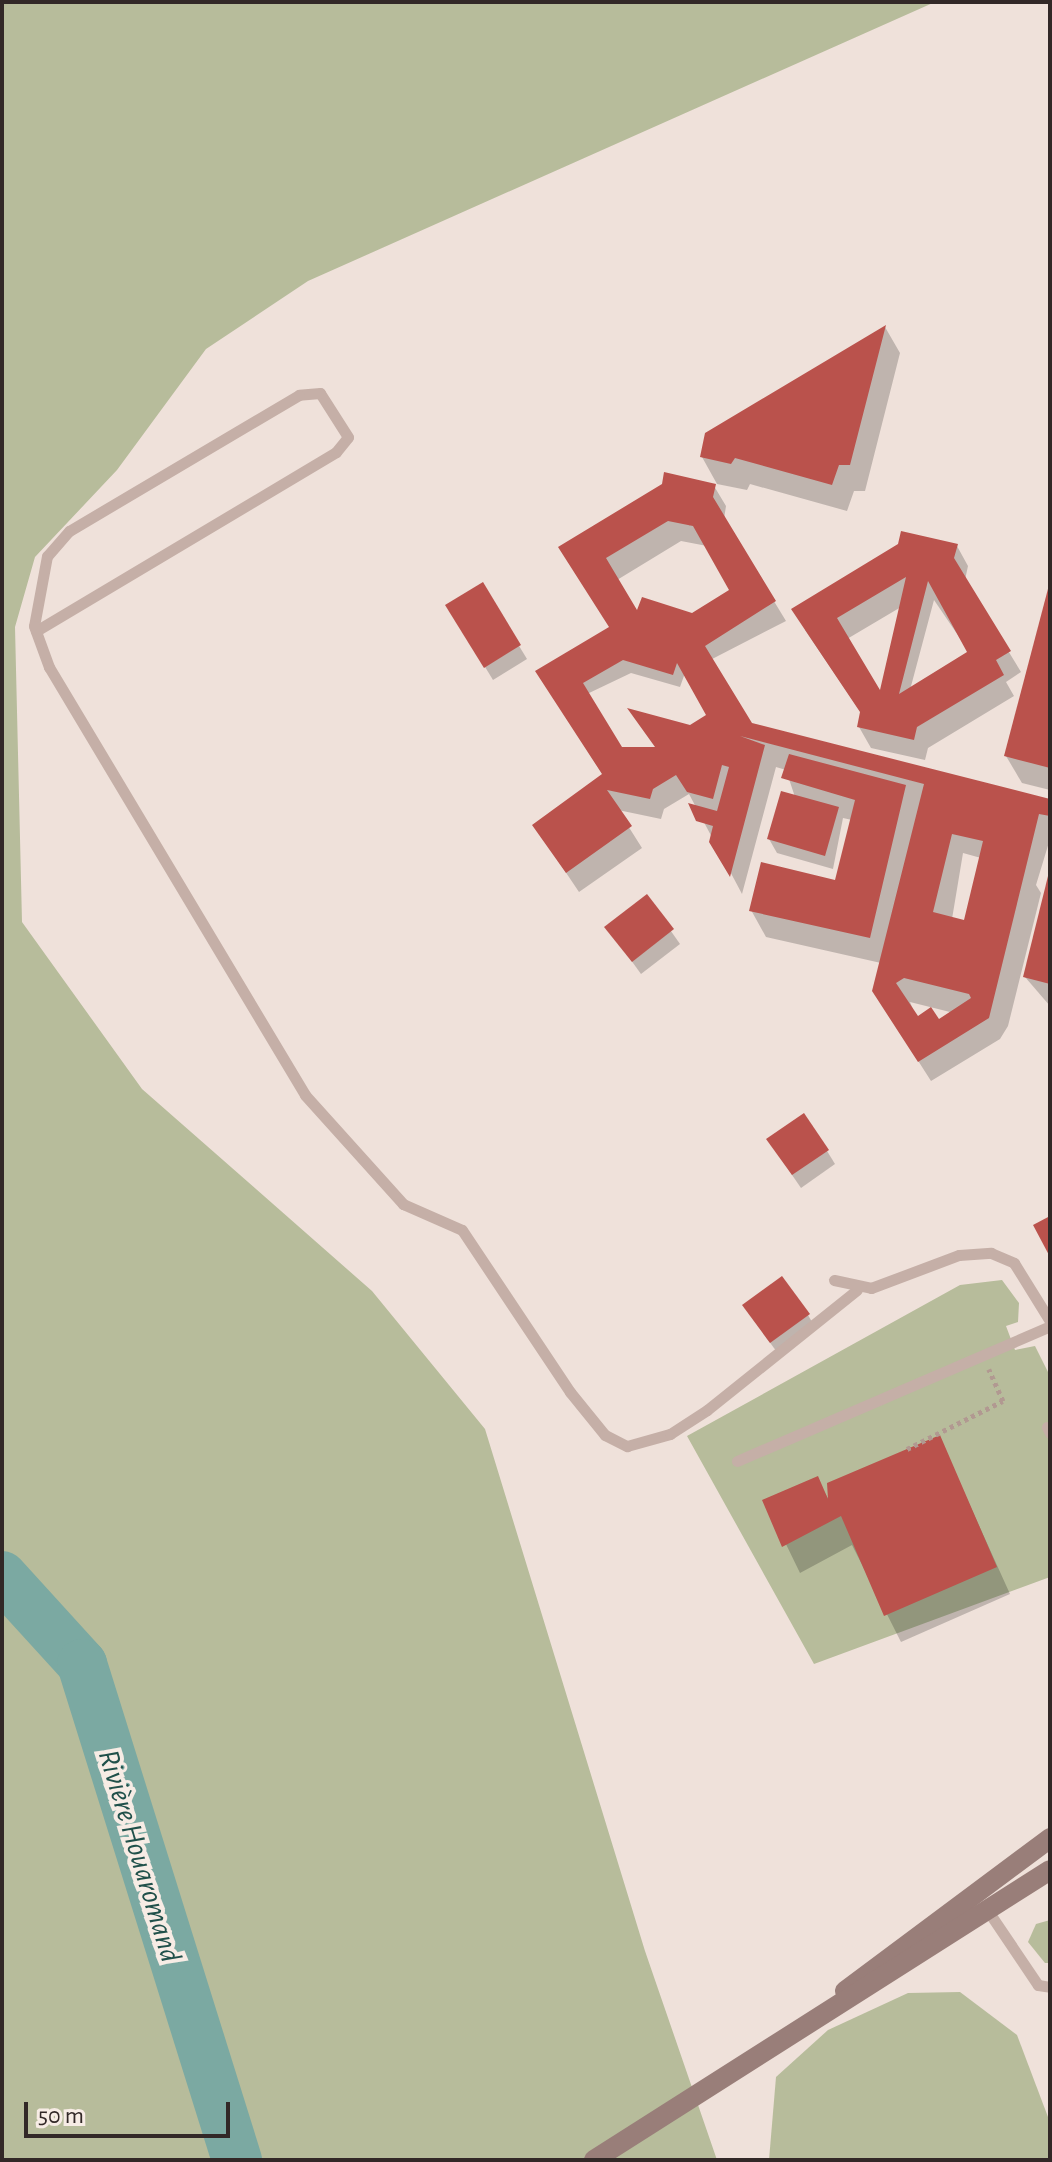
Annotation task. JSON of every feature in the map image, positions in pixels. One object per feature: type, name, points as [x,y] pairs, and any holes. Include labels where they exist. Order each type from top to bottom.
[{"type":"main road","points":[[817,2014],[1050,1838]]},
{"type":"main road","points":[[594,2160],[817,2014],[985,1914],[1050,1870]]},
{"type":"lane","points":[[36,631],[336,452],[348,437],[335,412],[320,393],[299,395],[69,531],[47,556],[36,631],[49,667],[305,1095],[403,1204],[462,1230],[605,1435],[627,1446],[670,1434],[857,1290],[959,1255],[991,1253],[1014,1263],[1050,1323],[737,1461]]},
{"type":"lane","points":[[834,1280],[857,1290]]},
{"type":"lane","points":[[995,1877],[985,1914],[1038,1985],[1050,1987]]},
{"type":"path","points":[[907,1449],[1003,1401],[982,1355]]},
{"type":"green space","points":[[2,2],[935,2],[308,281],[206,349],[117,470],[35,557],[15,627],[22,922],[142,1089],[372,1291],[485,1429],[645,1951],[717,2160],[2,2160]]},
{"type":"green space","points":[[1002,1280],[1019,1303],[1018,1322],[1006,1326],[1015,1350],[1035,1346],[1050,1376],[1050,1577],[814,1664],[687,1436],[960,1285]]},
{"type":"green space","points":[[1050,1920],[1050,1963],[1045,1963],[1028,1942],[1036,1924]]},
{"type":"green space","points":[[960,1992],[1017,2035],[1048,2117],[1050,2160],[769,2160],[776,2077],[828,2030],[908,1993]]},
{"type":"building","points":[[886,325],[850,465],[839,465],[832,485],[735,458],[731,464],[700,457],[705,433]]},
{"type":"building","points":[[664,472],[716,484],[713,497],[776,601],[705,646],[752,723],[1050,799],[1050,816],[1039,814],[989,1018],[918,1062],[872,991],[924,784],[740,736],[765,745],[730,877],[709,842],[713,826],[696,821],[688,803],[717,811],[729,767],[722,765],[713,799],[687,792],[676,775],[653,789],[650,799],[607,790],[632,826],[566,873],[532,825],[602,774],[535,671],[609,627],[558,547],[662,484]],"holes":[[[668,521],[693,526],[729,590],[692,613],[642,597],[637,610],[606,558]],[[623,660],[673,675],[677,663],[706,715],[690,725],[627,708],[655,747],[622,747],[583,683]],[[952,834],[983,841],[964,920],[933,912]],[[904,978],[969,994],[971,998],[939,1019],[931,1007],[918,1016],[896,983]]]},
{"type":"building","points":[[901,531],[958,544],[954,558],[1011,651],[996,660],[1004,675],[917,727],[914,740],[857,727],[860,712],[791,609],[898,544]],"holes":[[[906,577],[880,690],[837,618]],[[928,581],[967,652],[899,694]]]},
{"type":"building","points":[[483,582],[521,645],[484,668],[445,605]]},
{"type":"building","points":[[1050,586],[1050,768],[1004,756]]},
{"type":"building","points":[[789,754],[906,785],[870,938],[749,911],[761,862],[835,880],[855,800],[781,778]]},
{"type":"building","points":[[781,791],[839,807],[825,856],[767,839]]},
{"type":"building","points":[[1050,873],[1050,984],[1023,977]]},
{"type":"building","points":[[647,894],[674,929],[632,962],[604,927]]},
{"type":"building","points":[[804,1113],[829,1150],[792,1175],[766,1139]]},
{"type":"building","points":[[1050,1216],[1050,1257],[1033,1225]]},
{"type":"building","points":[[782,1276],[810,1314],[770,1343],[742,1305]]},
{"type":"building","points":[[940,1435],[997,1567],[884,1616],[841,1516],[782,1547],[762,1500],[818,1476],[828,1499],[827,1483]]},
{"type":"waterway","name":"Rivière Houaromand","points":[[2,1576],[82,1664],[237,2160]]}]
